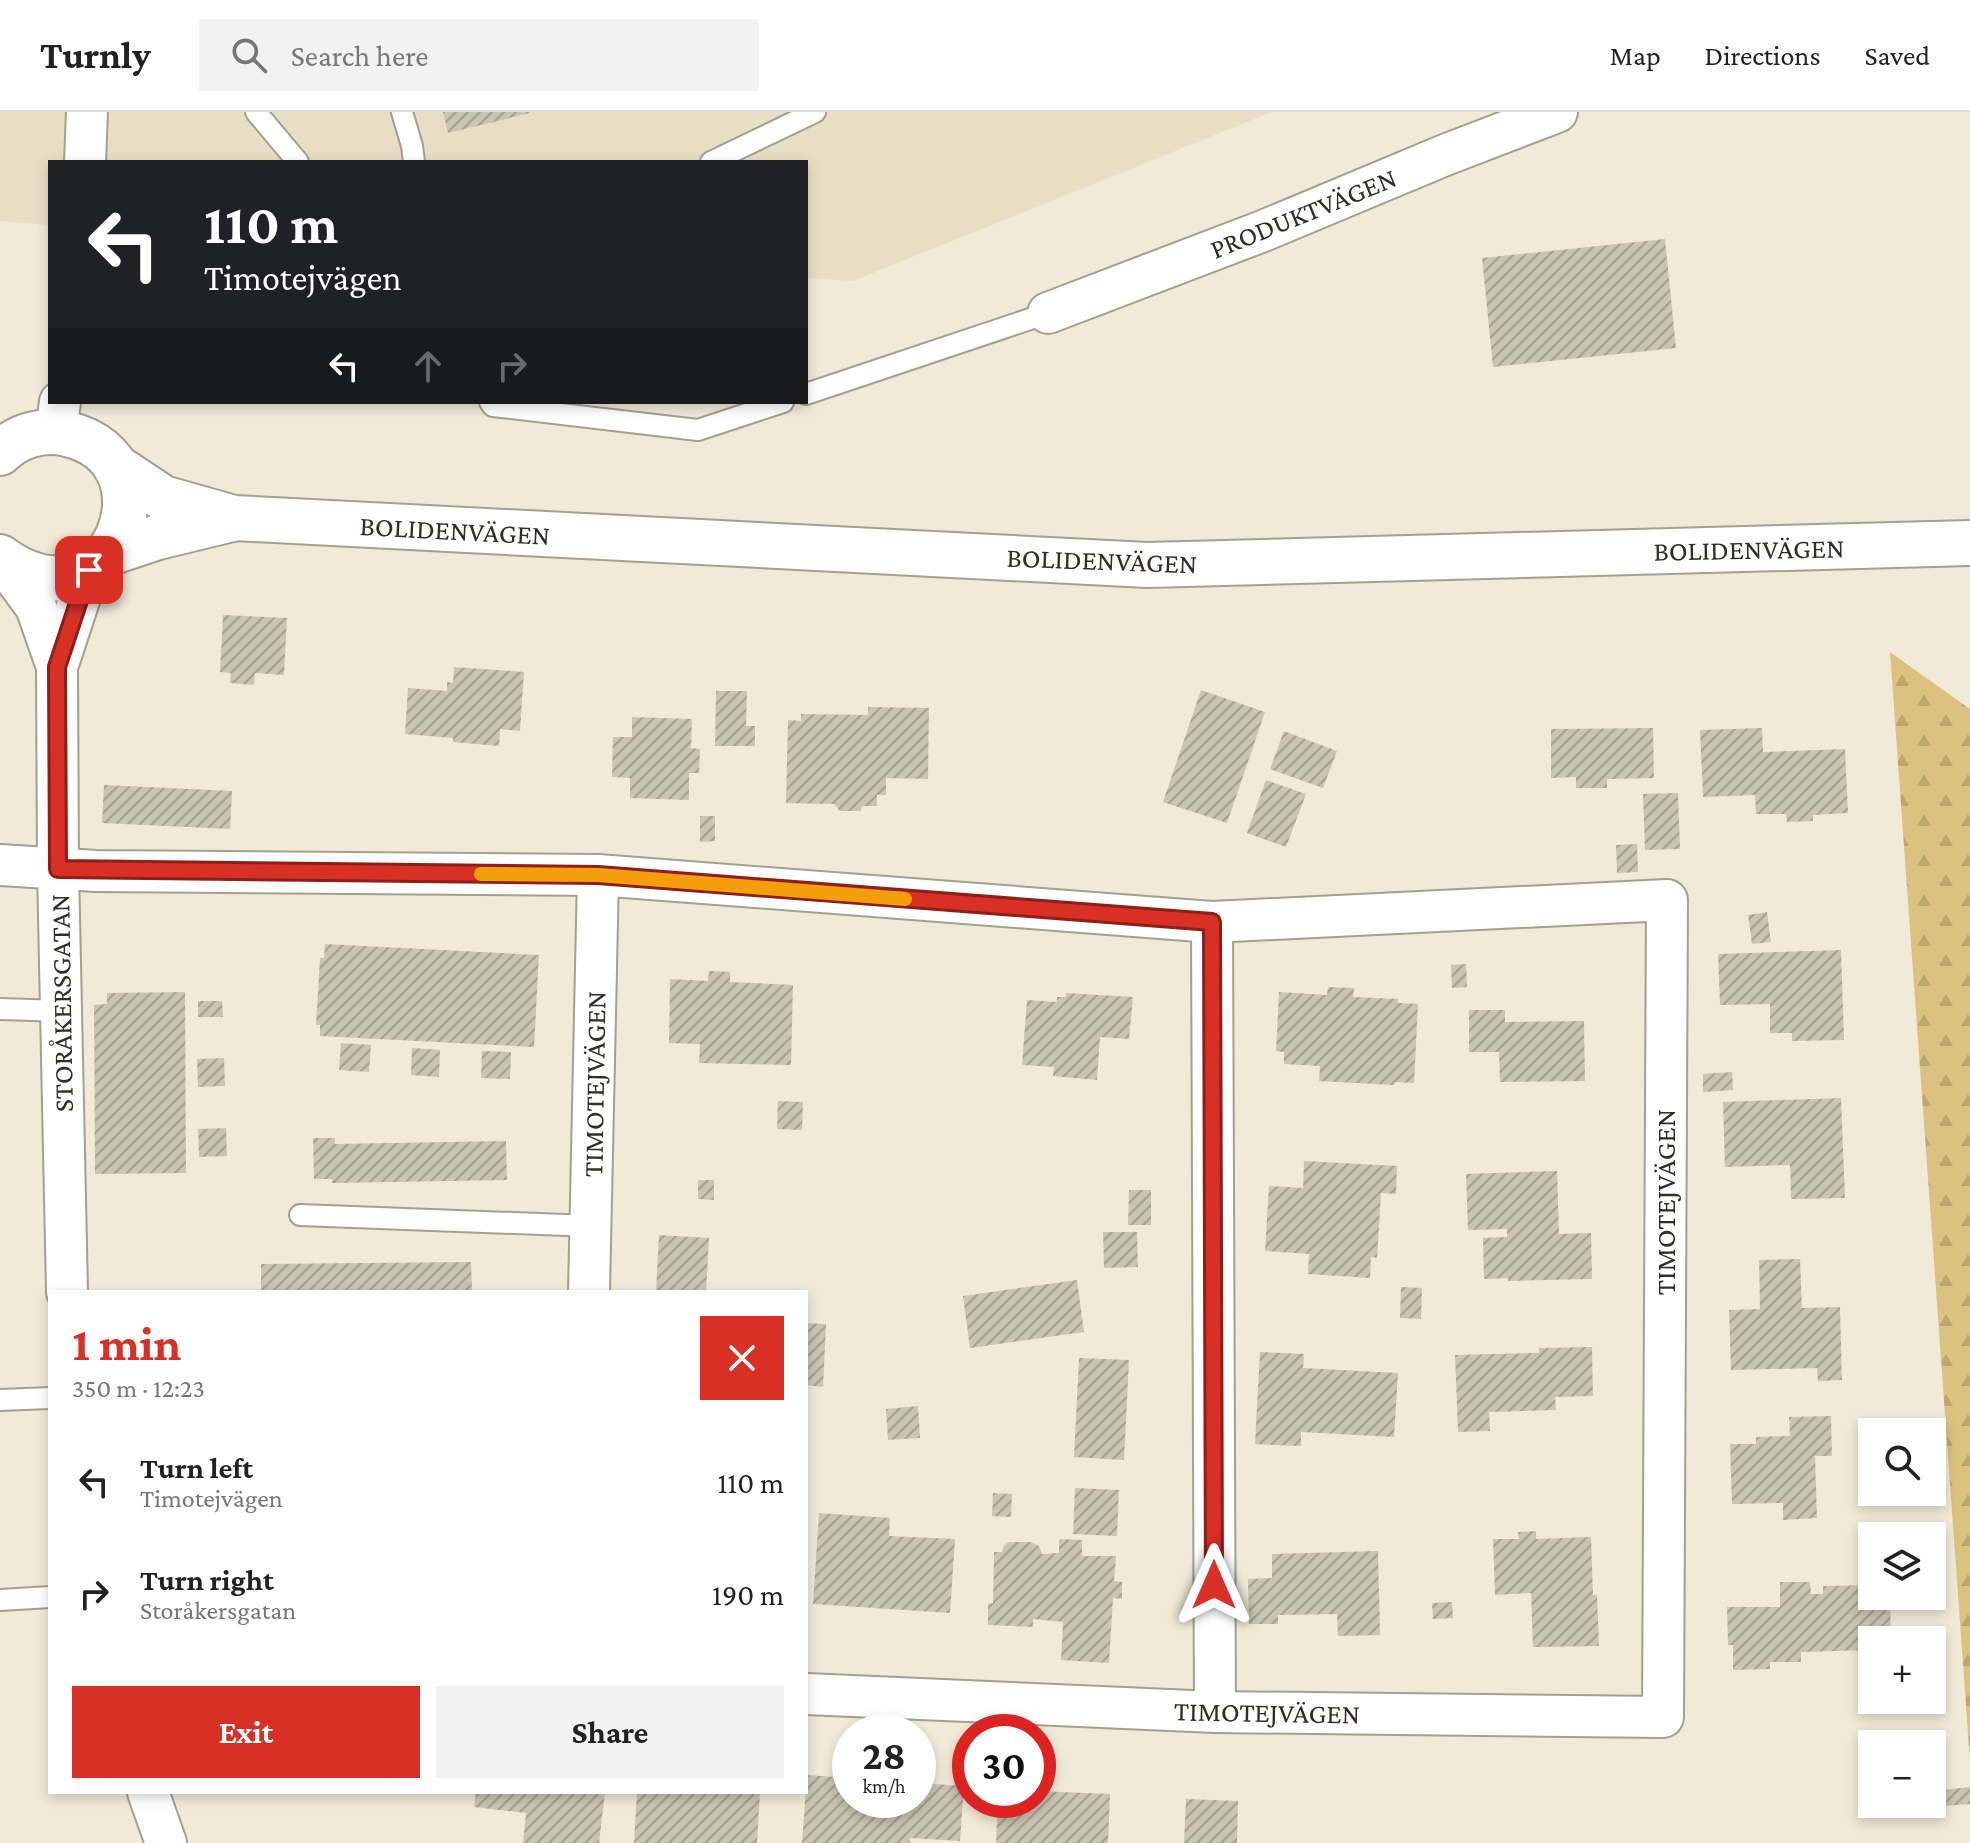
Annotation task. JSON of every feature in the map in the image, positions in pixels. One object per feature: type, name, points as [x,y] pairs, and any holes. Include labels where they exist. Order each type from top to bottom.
[{"type":"main road","points":[[0,453],[8,445],[58,417]]},
{"type":"main road","name":"BOLIDENVÄGEN","points":[[58,417],[79,436],[100,448],[115,466],[163,498],[234,518],[1147,565],[1970,543]]},
{"type":"main road","points":[[98,562],[120,534],[126,512],[124,488],[115,466]]},
{"type":"main road","name":"BOLIDENVÄGEN","points":[[0,558],[19,571],[43,579],[67,578],[158,537],[234,518]]},
{"type":"street","points":[[85,160],[87,112]]},
{"type":"street","name":"PRODUKTVÄGEN","points":[[1048,313],[1263,231],[1557,112]]},
{"type":"street","name":"STORÅKERSGATAN","points":[[0,558],[36,607],[57,667],[67,1290]]},
{"type":"street","name":"STORÅKERSGATAN","points":[[57,667],[98,562]]},
{"type":"street","name":"TIMOTEJVÄGEN","points":[[0,865],[58,869],[598,875],[1212,922],[1667,900],[1663,1717],[1215,1712],[808,1694]]},
{"type":"street","name":"TIMOTEJVÄGEN","points":[[589,1290],[598,875]]},
{"type":"street","points":[[1212,922],[1215,1712]]},
{"type":"street","points":[[149,1794],[166,1843]]},
{"type":"lane","points":[[256,112],[296,160]]},
{"type":"lane","points":[[402,112],[414,160]]},
{"type":"lane","points":[[715,160],[815,112]]},
{"type":"lane","points":[[808,393],[1048,313]]},
{"type":"lane","points":[[492,404],[698,430],[777,404]]},
{"type":"lane","points":[[0,1009],[62,1011]]},
{"type":"lane","points":[[300,1215],[591,1226]]},
{"type":"lane","points":[[0,1400],[48,1398]]},
{"type":"lane","points":[[0,1600],[48,1597]]},
{"type":"shaded area","points":[[0,112],[1272,112],[853,281],[808,278],[808,160],[48,160],[48,225],[0,221]]},
{"type":"green space","points":[[1890,652],[1970,709],[1970,1761]]},
{"type":"building","points":[[443,112],[530,112],[530,113],[448,133]]},
{"type":"building","points":[[1665,239],[1676,348],[1493,367],[1482,258]]},
{"type":"building","points":[[223,615],[287,618],[284,675],[255,673],[254,685],[230,683],[231,673],[220,672]]},
{"type":"building","points":[[454,667],[524,672],[520,731],[500,729],[499,746],[405,734],[408,688],[447,691],[447,682],[453,683]]},
{"type":"building","points":[[1201,690],[1265,712],[1227,823],[1163,802]]},
{"type":"building","points":[[716,691],[747,691],[746,726],[755,726],[755,746],[715,746]]},
{"type":"building","points":[[868,707],[929,708],[928,779],[886,778],[886,795],[877,795],[877,806],[863,806],[860,811],[840,811],[834,804],[786,803],[788,720],[801,721],[801,714],[868,715]]},
{"type":"building","points":[[632,717],[692,719],[691,748],[700,749],[699,773],[689,773],[689,800],[630,798],[630,778],[612,777],[613,737],[632,737]]},
{"type":"building","points":[[1653,728],[1654,778],[1607,779],[1607,788],[1576,788],[1576,777],[1551,778],[1551,729]]},
{"type":"building","points":[[1762,728],[1763,752],[1845,749],[1848,813],[1813,815],[1813,821],[1787,822],[1786,814],[1756,814],[1755,795],[1703,797],[1700,730]]},
{"type":"building","points":[[1284,731],[1337,751],[1323,788],[1270,769]]},
{"type":"building","points":[[1266,780],[1306,794],[1286,847],[1247,833]]},
{"type":"building","points":[[104,785],[232,791],[230,829],[102,823]]},
{"type":"building","points":[[1678,793],[1680,849],[1645,850],[1643,794]]},
{"type":"building","points":[[700,816],[715,816],[715,841],[700,842]]},
{"type":"building","points":[[1637,844],[1638,872],[1617,873],[1616,845]]},
{"type":"building","points":[[1767,912],[1771,942],[1752,944],[1748,915]]},
{"type":"building","points":[[325,944],[539,955],[534,1047],[320,1036],[320,1025],[316,1025],[320,958],[324,958]]},
{"type":"building","points":[[1841,950],[1844,1040],[1792,1041],[1792,1033],[1770,1033],[1770,1004],[1720,1005],[1718,954]]},
{"type":"building","points":[[1466,964],[1467,987],[1452,988],[1451,965]]},
{"type":"building","points":[[709,971],[730,972],[730,982],[793,985],[791,1065],[699,1063],[700,1044],[669,1043],[670,979],[708,981]]},
{"type":"building","points":[[1328,987],[1354,988],[1353,997],[1398,999],[1398,1003],[1418,1004],[1414,1083],[1395,1082],[1394,1085],[1319,1081],[1320,1066],[1284,1064],[1284,1052],[1276,1051],[1279,992],[1327,995]]},
{"type":"building","points":[[185,992],[186,1173],[95,1174],[94,1005],[107,1004],[107,993]]},
{"type":"building","points":[[1066,993],[1133,997],[1129,1039],[1100,1037],[1097,1080],[1053,1076],[1054,1067],[1022,1065],[1027,1000],[1057,1002],[1057,997],[1066,997]]},
{"type":"building","points":[[198,1001],[222,1001],[223,1017],[198,1017]]},
{"type":"building","points":[[1469,1010],[1505,1010],[1505,1022],[1584,1021],[1585,1081],[1500,1082],[1499,1052],[1469,1052]]},
{"type":"building","points":[[341,1043],[371,1045],[369,1072],[339,1070]]},
{"type":"building","points":[[412,1048],[440,1050],[439,1077],[411,1075]]},
{"type":"building","points":[[482,1051],[511,1052],[510,1079],[481,1078]]},
{"type":"building","points":[[224,1058],[225,1086],[198,1087],[197,1059]]},
{"type":"building","points":[[1732,1072],[1733,1090],[1703,1092],[1703,1074]]},
{"type":"building","points":[[1841,1098],[1845,1198],[1791,1199],[1790,1165],[1725,1167],[1723,1102]]},
{"type":"building","points":[[778,1101],[803,1102],[802,1130],[777,1129]]},
{"type":"building","points":[[226,1128],[227,1156],[199,1157],[198,1129]]},
{"type":"building","points":[[313,1138],[335,1138],[335,1144],[506,1141],[507,1180],[332,1183],[332,1179],[314,1179]]},
{"type":"building","points":[[1304,1161],[1397,1166],[1396,1194],[1381,1193],[1377,1258],[1371,1257],[1370,1278],[1308,1274],[1309,1254],[1265,1251],[1269,1186],[1303,1188]]},
{"type":"building","points":[[1557,1171],[1559,1234],[1591,1233],[1592,1279],[1484,1279],[1483,1238],[1507,1237],[1507,1229],[1468,1230],[1466,1174]]},
{"type":"building","points":[[698,1180],[714,1180],[714,1200],[698,1199]]},
{"type":"building","points":[[1129,1190],[1151,1190],[1151,1225],[1128,1225]]},
{"type":"building","points":[[1103,1232],[1137,1232],[1138,1267],[1104,1268]]},
{"type":"building","points":[[659,1235],[709,1238],[706,1290],[656,1290]]},
{"type":"building","points":[[1800,1259],[1802,1308],[1840,1307],[1842,1380],[1818,1381],[1817,1368],[1731,1370],[1729,1310],[1760,1309],[1759,1260]]},
{"type":"building","points":[[471,1262],[472,1290],[261,1290],[261,1264]]},
{"type":"building","points":[[1077,1280],[1084,1332],[970,1348],[963,1296]]},
{"type":"building","points":[[1401,1287],[1422,1288],[1421,1319],[1400,1318]]},
{"type":"building","points":[[808,1323],[826,1324],[823,1387],[808,1385]]},
{"type":"building","points":[[1592,1347],[1593,1396],[1555,1397],[1556,1410],[1489,1412],[1490,1431],[1458,1432],[1455,1355],[1539,1353],[1539,1348]]},
{"type":"building","points":[[1260,1352],[1304,1354],[1303,1368],[1398,1373],[1394,1437],[1301,1432],[1301,1446],[1255,1444]]},
{"type":"building","points":[[1079,1358],[1129,1360],[1124,1460],[1074,1457]]},
{"type":"building","points":[[918,1406],[920,1438],[888,1440],[886,1409]]},
{"type":"building","points":[[1831,1416],[1832,1456],[1815,1456],[1817,1518],[1783,1520],[1783,1503],[1732,1504],[1730,1444],[1756,1444],[1756,1437],[1790,1436],[1789,1417]]},
{"type":"building","points":[[1075,1488],[1119,1490],[1117,1536],[1073,1534]]},
{"type":"building","points":[[993,1493],[1012,1494],[1011,1517],[992,1516]]},
{"type":"building","points":[[819,1513],[890,1518],[889,1536],[955,1539],[950,1613],[813,1604]]},
{"type":"building","points":[[1536,1531],[1536,1539],[1591,1537],[1599,1646],[1533,1647],[1531,1593],[1495,1595],[1493,1539],[1519,1539],[1518,1532]]},
{"type":"building","points":[[1059,1539],[1082,1540],[1082,1556],[1116,1556],[1114,1581],[1122,1582],[1122,1599],[1113,1598],[1109,1663],[1061,1660],[1063,1622],[1033,1619],[1033,1627],[988,1625],[988,1604],[993,1603],[994,1552],[1002,1552],[1009,1542],[1030,1542],[1039,1546],[1042,1554],[1059,1553]]},
{"type":"building","points":[[1378,1551],[1380,1635],[1338,1636],[1337,1614],[1278,1615],[1278,1624],[1249,1624],[1248,1579],[1272,1578],[1272,1554]]},
{"type":"building","points":[[1780,1582],[1810,1582],[1811,1594],[1823,1594],[1823,1586],[1858,1585],[1858,1610],[1890,1610],[1891,1626],[1858,1626],[1858,1650],[1801,1652],[1801,1662],[1770,1662],[1770,1669],[1733,1670],[1733,1645],[1728,1645],[1727,1607],[1780,1607]]},
{"type":"building","points":[[1452,1602],[1453,1618],[1433,1619],[1432,1603]]},
{"type":"building","points":[[808,1775],[832,1777],[832,1818],[936,1818],[936,1784],[952,1785],[952,1818],[962,1818],[960,1841],[910,1838],[910,1843],[802,1843]]},
{"type":"building","points":[[1970,1787],[1970,1804],[1946,1806],[1946,1790]]},
{"type":"building","points":[[1056,1792],[1110,1794],[1108,1843],[996,1843],[997,1818],[1056,1818]]},
{"type":"building","points":[[476,1794],[605,1794],[599,1843],[523,1843],[526,1813],[474,1807]]},
{"type":"building","points":[[637,1794],[760,1794],[757,1843],[634,1843]]},
{"type":"building","points":[[1186,1799],[1238,1801],[1237,1843],[1184,1843]]},
{"type":"slow traffic","points":[[481,874],[598,875],[905,899]]},
{"type":"route","points":[[89,570],[57,667],[58,869],[598,875],[1212,922],[1214,1585]]}]
